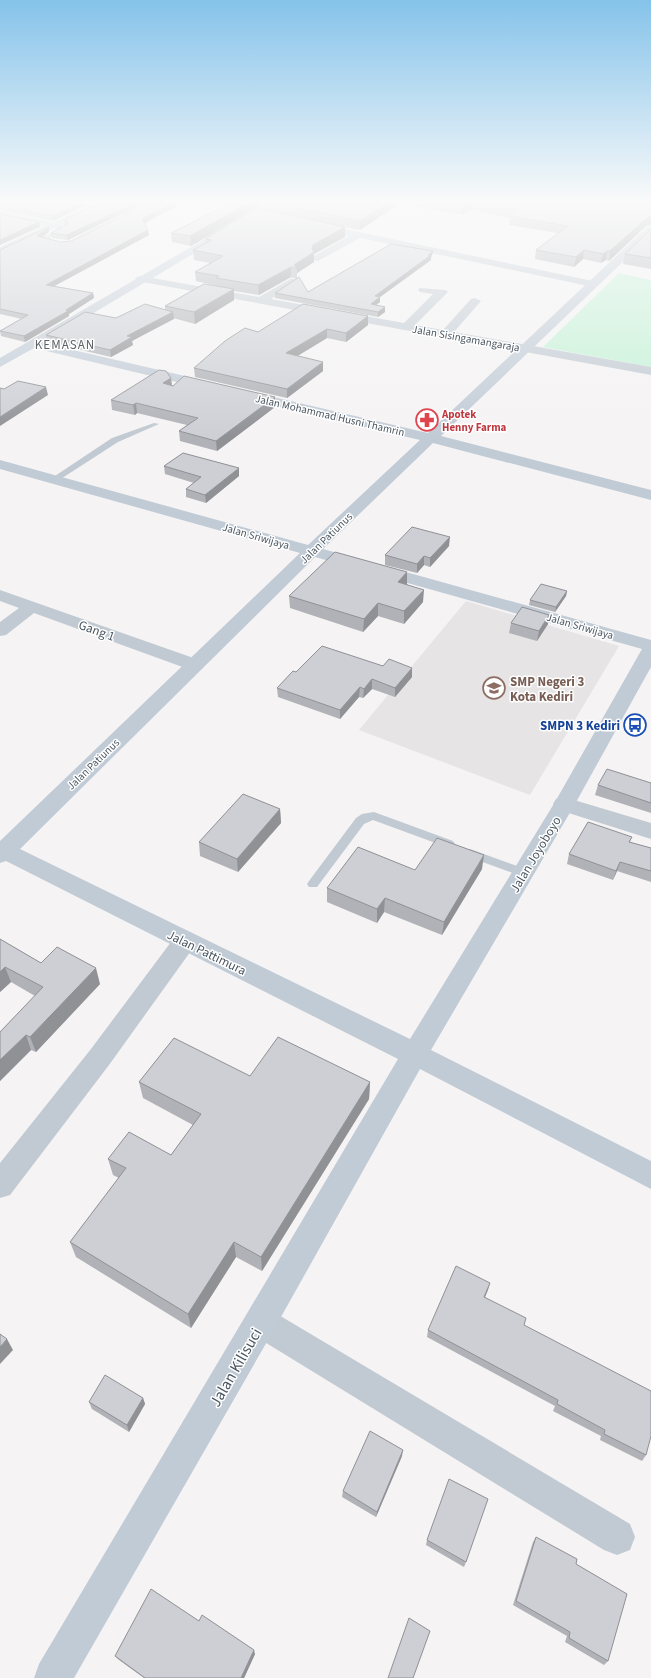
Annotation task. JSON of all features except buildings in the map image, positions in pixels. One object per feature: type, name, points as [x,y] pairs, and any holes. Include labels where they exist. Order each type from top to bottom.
[{"type":"street","points":[[0,363],[135,281]]},
{"type":"street","name":"Jalan Sisingamangaraja","points":[[158,281],[445,335],[651,371]]},
{"type":"street","points":[[262,300],[290,281]]},
{"type":"street","points":[[580,281],[593,284]]},
{"type":"street","name":"Jalan Patiunus","points":[[1,852],[311,551],[596,281]]},
{"type":"street","points":[[424,290],[457,295]]},
{"type":"street","points":[[406,327],[442,292]]},
{"type":"street","points":[[445,335],[475,302]]},
{"type":"street","points":[[32,344],[220,388]]},
{"type":"street","name":"Jalan Mohammad Husni Thamrin","points":[[235,392],[430,438],[651,495]]},
{"type":"street","name":"Jalan Sriwijaya","points":[[0,464],[651,646]]},
{"type":"street","name":"Gang 1","points":[[0,595],[195,665]]},
{"type":"street","points":[[0,631],[33,606]]},
{"type":"street","name":"Jalan Joyoboyo","points":[[415,1054],[524,873],[651,650]]},
{"type":"street","points":[[564,804],[651,831]]},
{"type":"street","name":"Jalan Pattimura","points":[[1,852],[415,1054],[651,1176]]},
{"type":"street","points":[[0,1185],[104,1052],[185,941]]},
{"type":"street","name":"Jalan Kilisuci","points":[[53,1678],[261,1322],[415,1054]]},
{"type":"street","points":[[261,1322],[617,1537]]},
{"type":"lane","points":[[53,480],[115,440],[156,424]]},
{"type":"lane","points":[[313,884],[360,821],[366,817],[374,816],[524,873]]},
{"type":"shaded area","name":"SMP Negeri 3 Kota Kediri","points":[[466,601],[619,646],[530,795],[359,730]]},
{"type":"green space","points":[[610,281],[651,281],[651,367],[543,347]]},
{"type":"place","name":"Apotek Henny Farma","points":[[427,420]]},
{"type":"place","name":"SMP Negeri 3 Kota Kediri","points":[[494,688]]},
{"type":"place","name":"SMPN 3 Kediri","points":[[635,725]]},
{"type":"district","name":"KEMASAN","points":[[65,344]]}]
